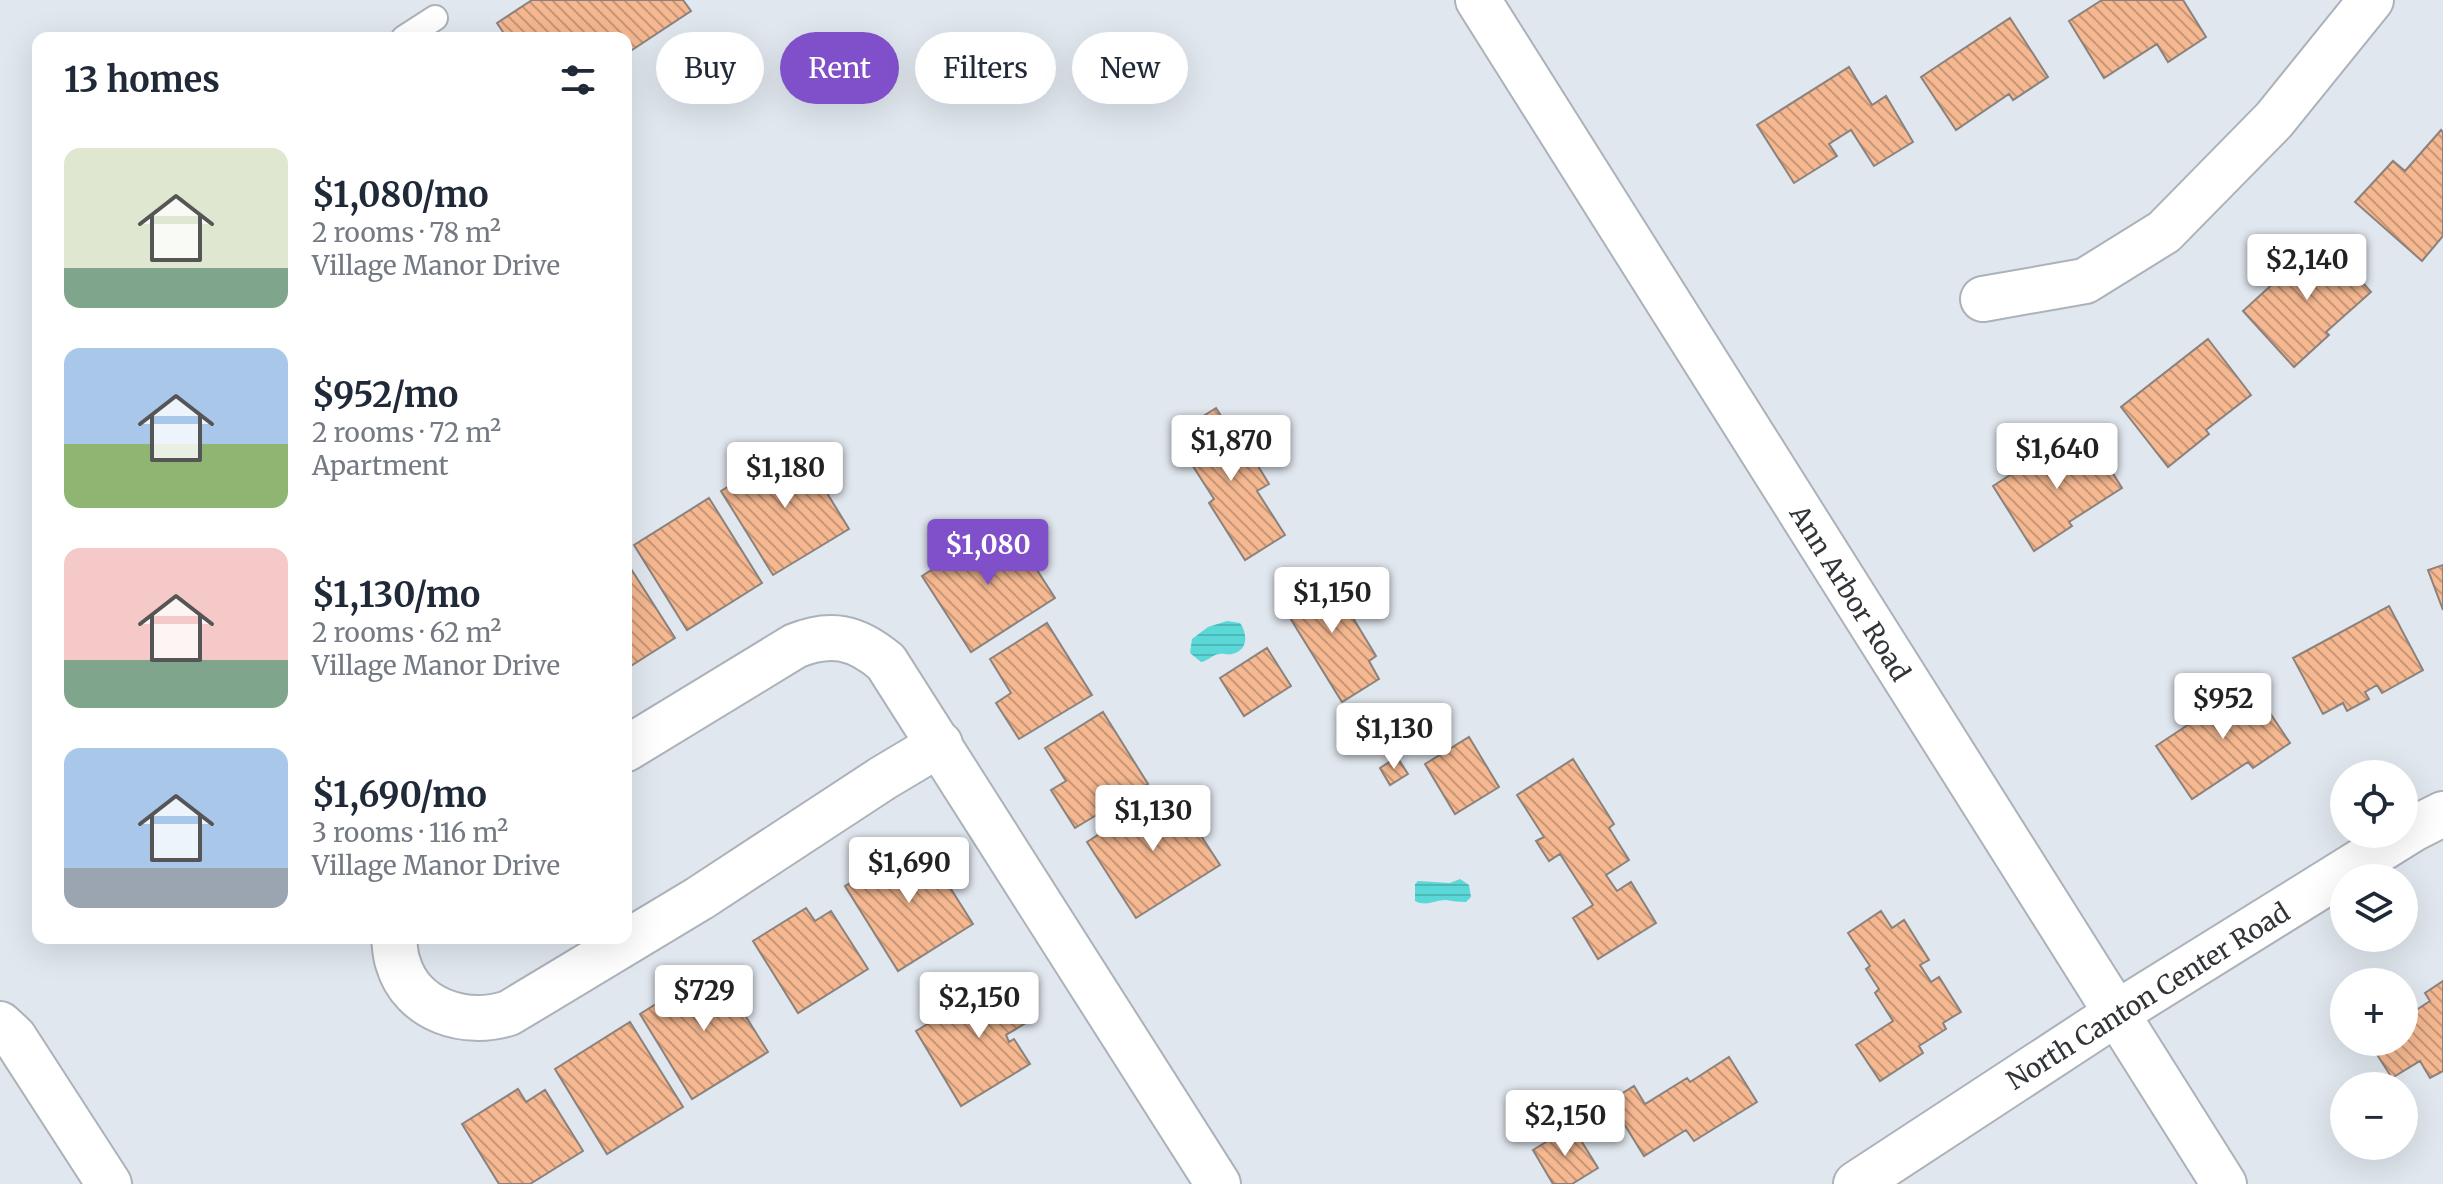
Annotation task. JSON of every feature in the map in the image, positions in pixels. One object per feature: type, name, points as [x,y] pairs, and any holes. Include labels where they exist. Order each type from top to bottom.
[{"type":"street","name":"Ann Arbor Road","points":[[1478,0],[2224,1184]]},
{"type":"street","points":[[1983,299],[2085,281],[2164,232],[2274,120],[2371,0]]},
{"type":"street","points":[[632,745],[795,646],[826,636],[861,644],[886,662],[1218,1184]]},
{"type":"street","points":[[632,939],[940,744]]},
{"type":"street","name":"North Canton Center Road","points":[[1856,1184],[2117,1013],[2413,829],[2443,814]]},
{"type":"street","points":[[395,944],[398,964],[408,984],[423,1001],[442,1012],[464,1019],[491,1019],[509,1013],[624,944]]},
{"type":"street","points":[[0,1024],[14,1037],[109,1184]]},
{"type":"lane","points":[[413,32],[435,18]]},
{"type":"water","points":[[1227,621],[1240,623],[1243,627],[1245,642],[1241,649],[1201,662],[1190,653],[1192,639],[1208,627]]},
{"type":"water","points":[[1460,879],[1469,885],[1471,897],[1466,902],[1415,901],[1415,884],[1418,881],[1450,883]]},
{"type":"building","points":[[532,0],[683,0],[691,11],[632,50],[632,32],[503,32],[497,23]]},
{"type":"building","points":[[2102,0],[2183,0],[2206,37],[2168,62],[2157,44],[2104,78],[2069,21]]},
{"type":"building","points":[[2010,18],[2048,77],[2013,100],[2009,94],[1956,130],[1921,77]]},
{"type":"building","points":[[1849,67],[1872,105],[1886,96],[1913,142],[1874,166],[1851,130],[1829,144],[1837,156],[1794,183],[1757,125]]},
{"type":"building","points":[[2441,130],[2443,236],[2422,261],[2355,202],[2393,161],[2405,171]]},
{"type":"building","points":[[2323,238],[2371,292],[2326,332],[2329,335],[2294,367],[2243,311]]},
{"type":"building","points":[[2208,339],[2251,395],[2206,430],[2209,434],[2168,467],[2121,407]]},
{"type":"building","points":[[1216,408],[1243,450],[1247,448],[1269,484],[1257,491],[1285,535],[1245,560],[1209,503],[1214,499],[1173,435]]},
{"type":"building","points":[[2089,435],[2122,488],[2069,522],[2072,526],[2034,551],[1993,486],[2032,461],[2036,469]]},
{"type":"building","points":[[797,444],[849,529],[773,575],[721,491]]},
{"type":"building","points":[[709,498],[762,583],[687,630],[634,545]]},
{"type":"building","points":[[1006,522],[1055,598],[971,652],[922,576]]},
{"type":"building","points":[[2443,565],[2443,610],[2428,570]]},
{"type":"building","points":[[632,570],[675,638],[632,665]]},
{"type":"building","points":[[1328,570],[1376,656],[1369,661],[1379,679],[1342,702],[1279,600]]},
{"type":"building","points":[[2389,606],[2423,670],[2382,693],[2377,685],[2365,692],[2369,699],[2347,711],[2343,703],[2323,714],[2293,658]]},
{"type":"building","points":[[1047,623],[1092,695],[1019,739],[996,703],[1011,693],[990,659]]},
{"type":"building","points":[[1267,648],[1291,686],[1244,716],[1220,678]]},
{"type":"building","points":[[2248,680],[2290,743],[2253,768],[2248,762],[2192,799],[2156,746],[2215,707],[2213,704]]},
{"type":"building","points":[[1103,712],[1148,784],[1075,828],[1051,790],[1066,781],[1045,748]]},
{"type":"building","points":[[1469,737],[1499,787],[1455,814],[1425,764]]},
{"type":"building","points":[[1397,757],[1408,774],[1390,785],[1380,768]]},
{"type":"building","points":[[1573,759],[1614,824],[1609,828],[1629,860],[1606,875],[1617,891],[1631,882],[1656,923],[1598,959],[1573,918],[1593,905],[1560,854],[1549,861],[1536,841],[1544,837],[1517,795]]},
{"type":"building","points":[[1170,788],[1220,865],[1136,918],[1087,842]]},
{"type":"building","points":[[920,840],[973,924],[898,971],[845,886]]},
{"type":"building","points":[[806,908],[815,921],[831,911],[868,969],[798,1013],[753,941]]},
{"type":"building","points":[[1881,911],[1892,928],[1904,920],[1929,960],[1920,965],[1931,982],[1939,977],[1961,1012],[1943,1023],[1946,1029],[1919,1046],[1923,1053],[1880,1081],[1856,1045],[1893,1021],[1875,993],[1879,989],[1866,969],[1870,966],[1848,933]]},
{"type":"building","points":[[715,967],[768,1052],[692,1099],[640,1014]]},
{"type":"building","points":[[1007,975],[1034,1018],[1006,1035],[1009,1042],[1014,1039],[1030,1064],[961,1106],[916,1031]]},
{"type":"building","points":[[2443,981],[2443,1071],[2430,1078],[2420,1061],[2402,1072],[2388,1072],[2378,1056],[2418,1056],[2418,1009],[2430,1001],[2425,993]]},
{"type":"building","points":[[630,1022],[683,1107],[607,1154],[555,1069]]},
{"type":"building","points":[[1729,1057],[1757,1102],[1694,1141],[1686,1130],[1644,1156],[1610,1101],[1634,1086],[1645,1104],[1687,1078],[1690,1082]]},
{"type":"building","points":[[518,1089],[526,1102],[545,1090],[583,1151],[530,1184],[499,1184],[462,1124]]},
{"type":"building","points":[[1572,1126],[1598,1168],[1572,1184],[1553,1184],[1533,1150]]}]
